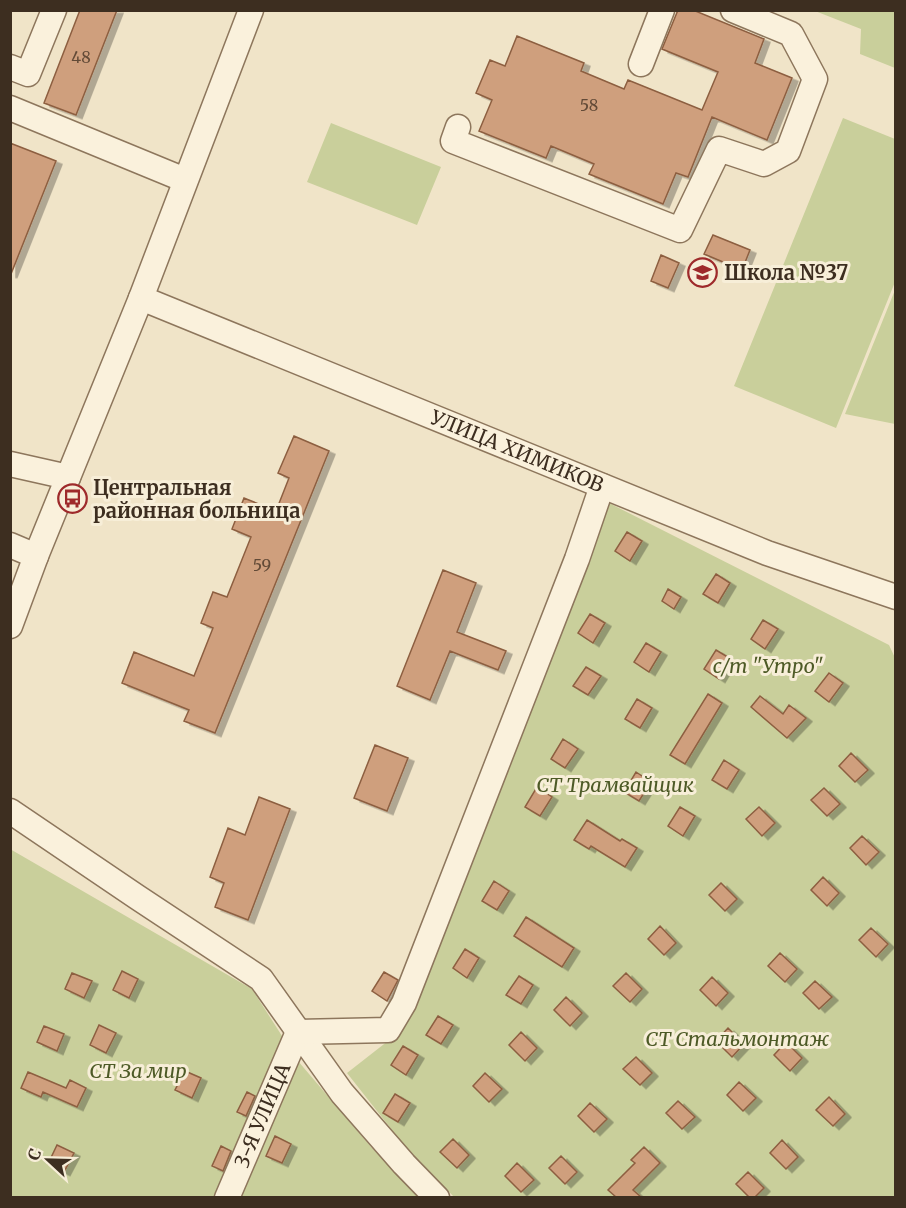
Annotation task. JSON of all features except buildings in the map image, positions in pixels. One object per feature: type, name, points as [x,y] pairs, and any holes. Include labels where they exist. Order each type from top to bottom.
[{"type":"street","points":[[10,67],[28,74],[54,10]]},
{"type":"street","points":[[10,626],[36,556],[141,298],[250,10]]},
{"type":"street","points":[[641,64],[662,10]]},
{"type":"street","points":[[458,127],[453,141],[680,230],[719,148],[764,164],[788,151],[815,79],[791,34],[733,10]]},
{"type":"street","points":[[10,108],[185,180]]},
{"type":"street","name":"УЛИЦА ХИМИКОВ","points":[[141,298],[767,554],[896,597]]},
{"type":"street","points":[[10,464],[68,477]]},
{"type":"street","points":[[298,1032],[388,1030],[404,1003],[577,559],[602,486]]},
{"type":"street","points":[[10,545],[36,556]]},
{"type":"street","points":[[10,811],[261,979],[342,1093],[404,1164],[437,1197]]},
{"type":"street","name":"3-Я УЛИЦА","points":[[226,1197],[298,1032]]},
{"type":"green space","points":[[815,11],[895,11],[895,68],[860,54],[861,29]]},
{"type":"green space","points":[[843,118],[895,139],[895,282],[836,428],[734,386]]},
{"type":"green space","points":[[331,123],[441,167],[417,225],[307,182]]},
{"type":"green space","points":[[895,290],[895,424],[845,414]]},
{"type":"green space","points":[[609,503],[889,645],[896,660],[895,1197],[454,1197],[403,1144],[347,1073],[402,1030],[562,631]]},
{"type":"green space","name":"СТ За мир","points":[[10,849],[252,989],[298,1061],[372,1148],[420,1197],[11,1197]]},
{"type":"place","name":"Школа №37","points":[[703,273]]},
{"type":"place","name":"Центральная районная больница","points":[[72,499]]},
{"type":"park label","name":"с/т \"Утро\"","points":[[768,666]]},
{"type":"park label","name":"СТ Трамвайщик","points":[[615,785]]},
{"type":"park label","name":"СТ Стальмонтаж","points":[[737,1039]]}]
